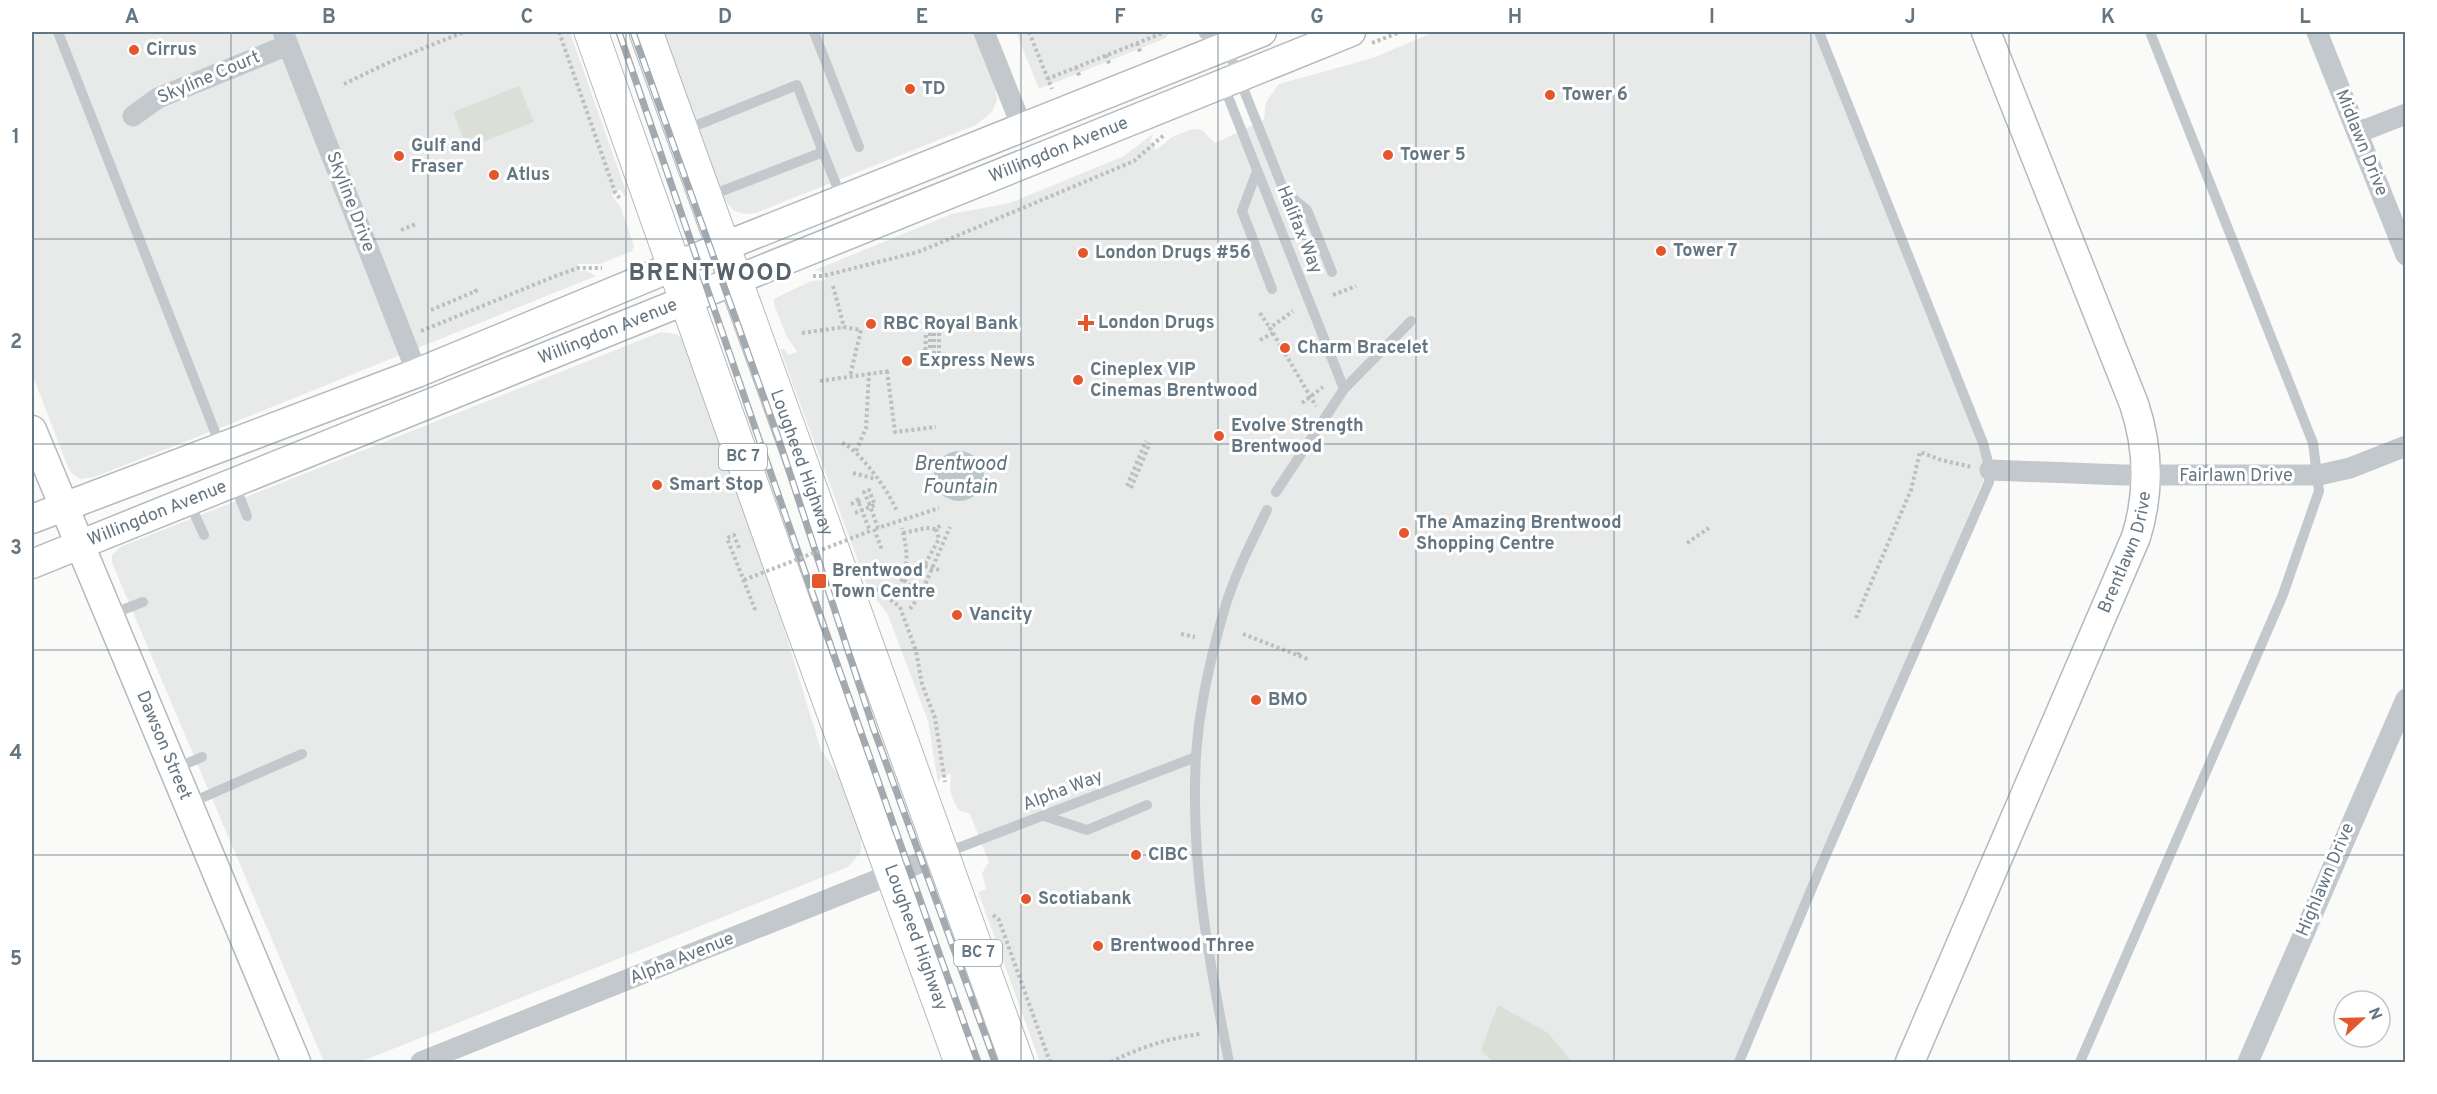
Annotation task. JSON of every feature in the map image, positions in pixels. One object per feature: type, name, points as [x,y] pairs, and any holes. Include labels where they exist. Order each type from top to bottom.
[{"type":"main road","name":"Lougheed Highway","points":[[591,32],[961,1062]]},
{"type":"main road","name":"Lougheed Highway","points":[[646,32],[1017,1062]]},
{"type":"main road","name":"Willingdon Avenue","points":[[32,519],[417,373],[723,246],[1022,127],[1211,41],[1262,32]]},
{"type":"main road","name":"Willingdon Avenue","points":[[32,564],[1351,32]]},
{"type":"main road","name":"Brentlawn Drive","points":[[1910,1062],[2136,537],[2147,495],[2143,435],[2134,404],[1986,32]]},
{"type":"main road","points":[[1211,41],[1231,80]]},
{"type":"main road","name":"Dawson Street","points":[[32,430],[296,1062]]},
{"type":"street","points":[[984,32],[1022,127]]},
{"type":"street","name":"Midlawn Drive","points":[[2317,32],[2406,255]]},
{"type":"street","name":"Skyline Court","points":[[132,116],[158,98],[285,38]]},
{"type":"street","name":"Skyline Drive","points":[[285,38],[417,373]]},
{"type":"street","points":[[2357,133],[2406,114]]},
{"type":"street","name":"Fairlawn Drive","points":[[1990,470],[2146,475],[2319,476],[2350,468],[2406,446]]},
{"type":"street","name":"Highlawn Drive","points":[[2248,1062],[2406,699]]},
{"type":"street","name":"Alpha Avenue","points":[[421,1062],[942,854]]},
{"type":"lane","points":[[58,32],[222,448]]},
{"type":"lane","points":[[814,32],[859,147]]},
{"type":"lane","points":[[1739,1062],[1827,852],[1989,482],[1990,470],[1983,443],[1820,32]]},
{"type":"lane","points":[[2080,1062],[2282,597],[2319,491],[2319,476],[2313,444],[2150,32]]},
{"type":"lane","points":[[1231,80],[1284,191],[1307,210],[1332,272]]},
{"type":"lane","name":"Halifax Way","points":[[1231,80],[1257,171],[1344,389]]},
{"type":"lane","points":[[682,132],[797,85],[843,199]]},
{"type":"lane","points":[[705,198],[823,152]]},
{"type":"lane","points":[[1257,171],[1242,211],[1272,290]]},
{"type":"lane","points":[[1276,492],[1344,389],[1411,321]]},
{"type":"lane","points":[[234,483],[247,516]]},
{"type":"lane","points":[[189,501],[204,535]]},
{"type":"lane","points":[[1229,1062],[1204,926],[1197,839],[1196,757],[1207,678],[1223,612],[1246,554],[1267,510]]},
{"type":"lane","points":[[109,616],[143,602]]},
{"type":"lane","points":[[188,804],[302,754]]},
{"type":"lane","points":[[174,770],[202,757]]},
{"type":"lane","name":"Alpha Way","points":[[942,854],[1196,757]]},
{"type":"lane","points":[[1044,816],[1087,830],[1147,805]]},
{"type":"path","points":[[344,84],[394,60],[464,32]]},
{"type":"path","points":[[559,32],[615,192],[626,207]]},
{"type":"path","points":[[1029,32],[1052,89]]},
{"type":"path","points":[[1047,79],[1165,32]]},
{"type":"path","points":[[1137,43],[1141,54]]},
{"type":"path","points":[[1106,55],[1110,66]]},
{"type":"path","points":[[1076,67],[1080,78]]},
{"type":"path","points":[[809,276],[823,276],[918,252],[1134,161],[1164,135],[1164,107]]},
{"type":"path","points":[[401,230],[416,224]]},
{"type":"path","points":[[404,338],[558,274],[578,268],[600,269],[610,266]]},
{"type":"path","points":[[834,286],[844,327]]},
{"type":"path","points":[[1333,295],[1356,286]]},
{"type":"path","points":[[431,310],[476,291],[474,288]]},
{"type":"path","points":[[1260,340],[1293,310]]},
{"type":"path","points":[[1260,313],[1317,406]]},
{"type":"path","points":[[802,333],[844,327],[861,330],[850,376]]},
{"type":"path","points":[[926,327],[932,327],[939,327],[932,366],[926,327]]},
{"type":"path","points":[[820,381],[888,371],[895,432],[936,427]]},
{"type":"path","points":[[856,451],[866,428],[869,373]]},
{"type":"path","points":[[1302,403],[1323,387]]},
{"type":"path","points":[[1129,487],[1148,442]]},
{"type":"path","points":[[842,443],[856,451],[897,512]]},
{"type":"path","points":[[1856,618],[1911,490],[1920,452],[1941,460],[1990,470]]},
{"type":"path","points":[[853,473],[876,480]]},
{"type":"path","points":[[855,513],[875,505],[869,490],[864,492],[869,503],[874,529]]},
{"type":"path","points":[[851,504],[859,501],[857,498],[874,529],[882,550]]},
{"type":"path","points":[[744,580],[874,529],[939,508]]},
{"type":"path","points":[[936,530],[942,524]]},
{"type":"path","points":[[910,609],[921,594],[950,527]]},
{"type":"path","points":[[895,592],[904,580],[908,559],[902,530],[926,528],[936,530]]},
{"type":"path","points":[[1686,543],[1709,528]]},
{"type":"path","points":[[936,530],[939,539],[924,566],[940,570]]},
{"type":"path","points":[[739,548],[734,535],[727,538],[756,611],[755,606],[763,603]]},
{"type":"path","points":[[855,536],[859,546]]},
{"type":"path","points":[[904,580],[921,594]]},
{"type":"path","points":[[874,588],[900,607],[916,651],[922,684],[935,718],[945,772],[945,790]]},
{"type":"path","points":[[1181,634],[1195,637]]},
{"type":"path","points":[[1243,634],[1310,660]]},
{"type":"path","points":[[1298,656],[1301,650]]},
{"type":"path","points":[[988,909],[999,920],[1050,1062]]},
{"type":"path","points":[[1111,1062],[1179,1036],[1200,1034]]},
{"type":"shaded area","points":[[32,32],[570,32],[627,194],[625,196],[620,189],[612,195],[621,208],[634,246],[632,251],[600,264],[577,264],[579,271],[587,271],[596,276],[215,430],[94,477],[80,479],[71,473],[68,467],[32,374]]},
{"type":"shaded area","points":[[664,32],[973,32],[994,82],[997,100],[992,112],[976,125],[756,213],[744,214],[734,211],[723,198]]},
{"type":"shaded area","points":[[1016,32],[1169,33],[1166,38],[1039,89]]},
{"type":"shaded area","name":"The Amazing Brentwood Shopping Centre","points":[[1434,32],[1820,32],[1983,443],[1985,476],[1739,1062],[1040,1062],[978,892],[986,889],[982,873],[989,862],[970,814],[960,811],[956,806],[950,791],[951,774],[942,775],[938,783],[928,721],[887,613],[869,591],[780,349],[784,349],[789,355],[797,352],[786,335],[774,299],[811,281],[825,280],[823,272],[815,270],[952,214],[1010,203],[1124,156],[1153,134],[1150,142],[1156,150],[1172,137],[1192,129],[1202,130],[1215,143],[1264,120],[1266,102],[1279,84],[1373,58]]},
{"type":"shaded area","points":[[519,86],[534,122],[467,148],[453,112]]},
{"type":"shaded area","points":[[661,332],[676,334],[685,340],[702,377],[723,457],[767,573],[821,750],[843,782],[861,833],[861,852],[848,867],[360,1062],[324,1062],[112,563],[112,555],[120,547]]},
{"type":"shaded area","points":[[1498,1005],[1548,1033],[1572,1062],[1493,1062],[1481,1050]]},
{"type":"water","name":"Brentwood Fountain","points":[[959,451],[968,453],[979,462],[984,476],[982,485],[973,496],[959,501],[950,499],[939,490],[934,476],[936,467],[945,456]]},
{"type":"railway","points":[[619,32],[841,677],[978,1062]]},
{"type":"railway","points":[[633,32],[778,437],[873,727],[995,1062]]},
{"type":"place","name":"Cirrus","points":[[134,50]]},
{"type":"place","name":"TD","points":[[910,89]]},
{"type":"place","name":"Tower 6","points":[[1550,95]]},
{"type":"place","name":"Tower 5","points":[[1388,155]]},
{"type":"place","name":"Gulf and Fraser","points":[[399,156]]},
{"type":"place","name":"Atlus","points":[[494,175]]},
{"type":"place","name":"Tower 7","points":[[1661,251]]},
{"type":"place","name":"London Drugs #56","points":[[1083,253]]},
{"type":"place","name":"London Drugs","points":[[1086,323]]},
{"type":"place","name":"RBC Royal Bank","points":[[871,324]]},
{"type":"place","name":"Charm Bracelet","points":[[1285,348]]},
{"type":"place","name":"Express News","points":[[907,361]]},
{"type":"place","name":"Cineplex VIP Cinemas Brentwood","points":[[1078,380]]},
{"type":"place","name":"Evolve Strength Brentwood","points":[[1219,436]]},
{"type":"place","name":"Smart Stop","points":[[657,485]]},
{"type":"place","name":"The Amazing Brentwood Shopping Centre","points":[[1404,533]]},
{"type":"place","name":"Brentwood Town Centre","points":[[819,581]]},
{"type":"place","name":"Vancity","points":[[957,615]]},
{"type":"place","name":"BMO","points":[[1256,700]]},
{"type":"place","name":"CIBC","points":[[1136,855]]},
{"type":"place","name":"Scotiabank","points":[[1026,899]]},
{"type":"place","name":"Brentwood Three","points":[[1098,946]]},
{"type":"district","name":"BRENTWOOD","points":[[711,274]]}]
